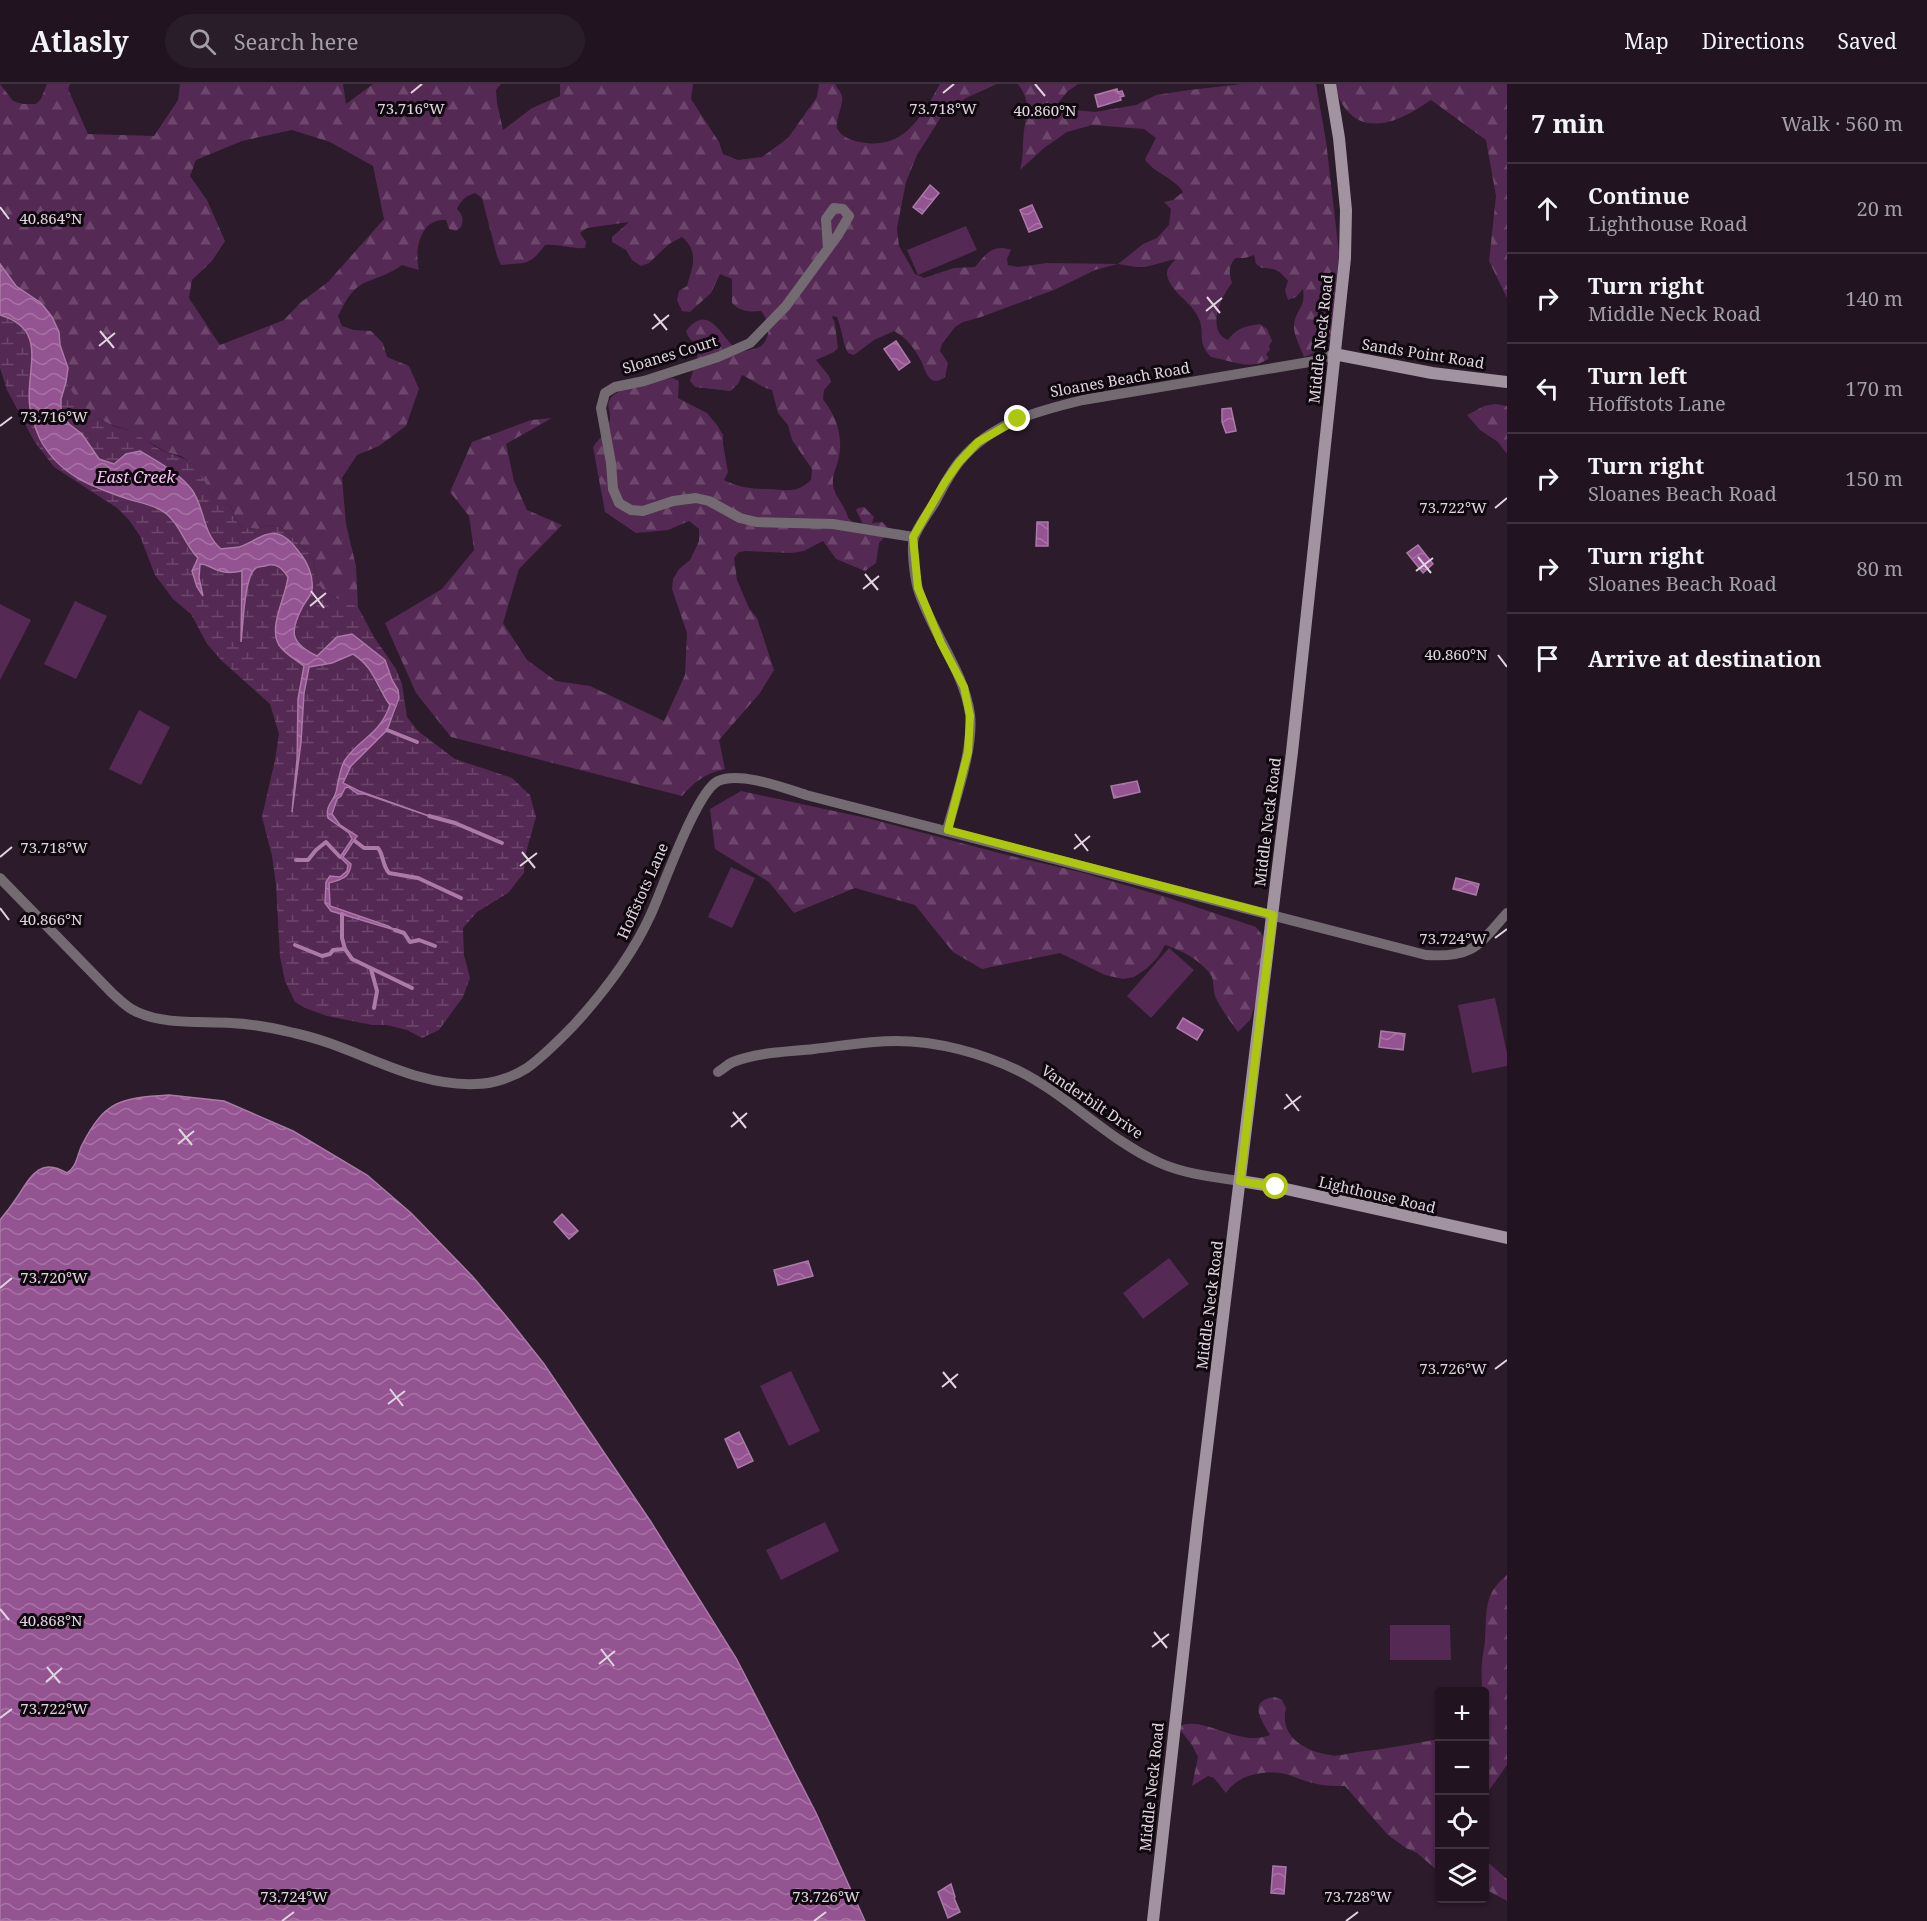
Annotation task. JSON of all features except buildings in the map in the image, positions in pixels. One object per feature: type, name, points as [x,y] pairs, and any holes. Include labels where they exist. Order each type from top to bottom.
[{"type":"street","name":"Middle Neck Road","points":[[1153,1921],[1171,1751],[1273,915],[1345,258],[1346,210],[1339,138],[1330,84]]},
{"type":"street","name":"Sloanes Court","points":[[828,249],[786,306],[750,343],[718,357],[644,381],[615,387],[605,393],[601,408],[611,463],[613,489],[619,503],[631,510],[643,511],[673,501],[696,498],[709,501],[740,518],[756,522],[833,524],[913,537]]},
{"type":"street","name":"Sands Point Road","points":[[1334,354],[1432,373],[1507,382]]},
{"type":"street","name":"Sloanes Beach Road","points":[[913,537],[959,462],[978,442],[1018,419],[1083,400],[1314,361],[1334,354]]},
{"type":"street","points":[[913,537],[918,588],[941,643],[964,687],[970,716],[968,752],[948,830]]},
{"type":"street","name":"Hoffstots Lane","points":[[0,878],[112,993],[137,1013],[160,1019],[235,1023],[295,1033],[424,1079],[477,1084],[493,1082],[526,1069],[552,1048],[600,996],[635,948],[693,816],[708,790],[716,782],[739,779],[766,783],[1426,955],[1449,956],[1465,953],[1485,939],[1507,913]]},
{"type":"street","name":"Vanderbilt Drive","points":[[718,1072],[732,1062],[753,1057],[874,1041],[937,1044],[982,1056],[1019,1071],[1052,1091],[1132,1148],[1161,1163],[1193,1173],[1240,1181]]},
{"type":"street","name":"Lighthouse Road","points":[[1240,1181],[1507,1238]]},
{"type":"green space","points":[[0,84],[13,101],[36,104],[41,99],[47,84],[70,84],[68,89],[88,134],[154,136],[178,100],[180,84],[343,84],[346,104],[373,84],[501,84],[496,90],[503,130],[532,108],[560,96],[560,84],[693,84],[691,99],[719,142],[723,154],[738,160],[762,157],[788,138],[817,97],[819,84],[835,84],[841,94],[842,103],[837,128],[841,133],[853,141],[875,143],[888,141],[909,129],[926,108],[940,84],[997,84],[966,98],[943,114],[917,155],[906,182],[897,228],[899,246],[915,274],[924,278],[954,268],[975,267],[987,254],[1000,248],[1011,250],[1007,259],[1008,265],[1018,267],[1047,263],[1118,264],[1095,270],[1054,290],[963,322],[955,327],[942,344],[940,351],[948,363],[945,377],[935,381],[928,376],[912,347],[894,331],[874,340],[854,355],[848,353],[837,317],[832,316],[838,348],[816,360],[831,382],[824,390],[823,399],[832,413],[840,436],[840,452],[833,478],[834,489],[848,518],[853,522],[863,524],[856,510],[864,507],[874,517],[872,523],[882,522],[891,530],[879,543],[876,563],[865,571],[836,559],[823,541],[804,551],[791,553],[746,551],[739,552],[734,558],[737,580],[749,608],[757,618],[774,670],[760,693],[719,740],[725,769],[701,779],[682,796],[451,737],[416,693],[385,623],[442,589],[474,550],[469,516],[450,492],[472,442],[531,420],[552,418],[506,444],[514,481],[527,510],[562,525],[519,569],[503,623],[527,660],[556,681],[590,686],[664,721],[685,675],[687,633],[672,589],[673,579],[679,569],[690,560],[699,541],[699,529],[689,521],[668,530],[636,533],[605,512],[593,447],[609,424],[609,401],[619,391],[648,382],[673,378],[679,381],[678,398],[707,413],[723,435],[728,472],[724,480],[749,488],[790,490],[800,488],[811,480],[812,469],[792,440],[788,425],[778,413],[772,390],[742,375],[738,384],[730,391],[695,387],[690,381],[698,351],[686,331],[693,324],[699,320],[710,322],[742,352],[761,346],[767,338],[768,328],[761,311],[745,311],[732,303],[732,279],[720,274],[711,293],[690,312],[682,311],[677,300],[679,291],[687,286],[693,254],[682,237],[669,244],[649,263],[641,266],[632,260],[626,250],[612,242],[612,237],[629,222],[587,228],[580,233],[586,242],[585,248],[545,245],[531,260],[501,265],[482,198],[475,193],[464,199],[457,209],[463,220],[459,229],[456,231],[449,229],[446,220],[430,224],[425,230],[418,245],[419,270],[402,265],[364,283],[352,293],[338,316],[342,326],[354,330],[371,331],[383,343],[387,357],[409,366],[419,389],[406,426],[379,446],[357,455],[342,478],[346,524],[356,566],[358,607],[326,594],[319,585],[313,560],[306,550],[281,527],[268,525],[258,529],[243,528],[236,521],[231,506],[218,502],[195,466],[181,456],[166,452],[126,429],[111,425],[90,414],[73,395],[66,382],[68,368],[60,345],[59,332],[41,303],[15,286],[0,264]],"holes":[[[292,130],[330,142],[373,166],[384,219],[328,282],[300,303],[284,320],[220,345],[189,298],[192,280],[212,261],[225,241],[207,200],[190,176],[196,160],[242,141]]]},
{"type":"green space","points":[[1018,84],[1078,84],[1058,103],[1065,109],[1095,112],[1136,105],[1156,95],[1189,90],[1242,84],[1316,84],[1326,141],[1339,253],[1331,338],[1325,345],[1304,357],[1294,329],[1295,320],[1303,301],[1303,289],[1296,297],[1288,300],[1285,290],[1288,281],[1277,271],[1262,268],[1256,264],[1254,255],[1236,258],[1230,267],[1232,283],[1222,300],[1216,322],[1220,334],[1228,340],[1238,330],[1246,327],[1260,324],[1267,329],[1272,341],[1269,346],[1270,350],[1266,354],[1269,358],[1248,365],[1211,357],[1206,351],[1197,315],[1172,286],[1167,274],[1170,265],[1176,259],[1136,267],[1118,264],[1143,244],[1157,238],[1169,225],[1171,209],[1164,202],[1173,200],[1183,192],[1145,159],[1156,138],[1144,129],[1092,125],[1067,132],[1044,148],[1020,170],[1027,107],[1025,96]]},
{"type":"green space","points":[[1335,84],[1507,84],[1507,298],[1489,261],[1496,196],[1486,140],[1431,100],[1409,114],[1384,123],[1372,124],[1361,121],[1350,114],[1341,102]]},
{"type":"green space","points":[[966,226],[977,250],[918,275],[907,250]]},
{"type":"green space","points":[[0,315],[14,321],[24,330],[29,340],[33,365],[30,407],[94,488],[160,509],[179,527],[198,558],[194,564],[199,578],[199,564],[224,573],[242,571],[242,635],[250,574],[259,567],[273,564],[281,568],[288,577],[286,593],[281,605],[284,650],[304,666],[298,699],[295,783],[301,742],[304,693],[309,667],[332,663],[353,654],[367,663],[381,694],[390,705],[377,730],[355,749],[330,802],[328,818],[349,833],[353,839],[340,857],[348,865],[347,871],[340,877],[333,876],[326,882],[325,903],[336,913],[381,924],[330,906],[329,882],[343,880],[351,864],[343,857],[355,841],[346,828],[340,825],[332,814],[337,799],[345,788],[348,787],[398,806],[343,784],[350,766],[387,730],[396,710],[398,690],[385,660],[352,634],[325,647],[317,657],[305,650],[294,635],[294,627],[312,591],[304,558],[292,543],[278,534],[264,535],[240,547],[221,549],[207,530],[193,492],[126,454],[114,464],[99,459],[82,434],[69,424],[61,412],[61,399],[66,382],[80,402],[105,423],[135,433],[158,448],[191,463],[197,468],[215,498],[231,506],[236,521],[243,528],[258,529],[268,525],[281,527],[306,550],[313,560],[319,585],[326,594],[358,607],[374,637],[396,669],[402,684],[407,717],[418,731],[455,759],[512,778],[530,795],[536,817],[525,856],[524,873],[508,893],[477,912],[463,928],[464,955],[470,978],[463,997],[439,1030],[422,1038],[407,1030],[387,1025],[372,1025],[327,1016],[295,1002],[285,981],[280,957],[276,885],[272,856],[262,817],[279,734],[270,704],[222,661],[207,644],[191,614],[173,599],[155,575],[140,536],[129,520],[117,508],[54,467],[34,441],[7,390],[0,368]]},
{"type":"green space","points":[[1495,404],[1507,406],[1507,454],[1498,442],[1480,430],[1467,415],[1484,406]]},
{"type":"green space","points":[[75,601],[107,616],[76,679],[44,664]]},
{"type":"green space","points":[[0,604],[31,620],[0,680]]},
{"type":"green space","points":[[139,710],[170,727],[141,785],[109,769]]},
{"type":"green space","points":[[741,791],[871,819],[1084,873],[1256,927],[1263,936],[1265,952],[1256,1002],[1250,1020],[1238,1032],[1215,996],[1212,977],[1204,966],[1192,957],[1165,945],[1158,957],[1146,969],[1134,977],[1123,979],[1105,975],[1060,953],[982,969],[953,952],[915,905],[855,888],[794,913],[769,882],[715,849],[710,809]]},
{"type":"green space","points":[[731,867],[755,878],[732,928],[708,917]]},
{"type":"green space","points":[[1169,948],[1194,970],[1151,1018],[1127,996]]},
{"type":"green space","points":[[1495,998],[1507,1053],[1507,1066],[1472,1073],[1458,1005]]},
{"type":"green space","points":[[1169,1258],[1189,1284],[1143,1319],[1123,1293]]},
{"type":"green space","points":[[791,1371],[820,1431],[789,1446],[760,1386]]},
{"type":"green space","points":[[825,1522],[839,1551],[781,1580],[766,1550]]},
{"type":"green space","points":[[1507,1575],[1507,1765],[1489,1790],[1489,1687],[1482,1687],[1482,1657],[1488,1604],[1499,1582]]},
{"type":"green space","points":[[1390,1625],[1450,1625],[1451,1660],[1390,1660]]},
{"type":"green space","points":[[1275,1697],[1282,1700],[1286,1708],[1286,1727],[1290,1734],[1303,1746],[1320,1753],[1340,1755],[1435,1740],[1435,1869],[1417,1853],[1388,1835],[1345,1786],[1320,1785],[1285,1774],[1261,1773],[1237,1781],[1226,1793],[1214,1778],[1208,1776],[1192,1786],[1198,1757],[1178,1727],[1198,1724],[1246,1737],[1258,1738],[1270,1735],[1259,1712],[1261,1702]]},
{"type":"green space","points":[[1489,1863],[1507,1879],[1507,1901],[1489,1891]]},
{"type":"water","points":[[1117,89],[1118,92],[1122,91],[1124,96],[1120,97],[1121,100],[1098,107],[1095,95]]},
{"type":"water","points":[[930,185],[939,193],[922,214],[913,207]]},
{"type":"water","points":[[1032,205],[1042,227],[1029,232],[1020,210]]},
{"type":"water","name":"East Creek","points":[[0,264],[16,286],[41,303],[52,317],[59,332],[60,345],[68,368],[61,399],[61,413],[69,424],[82,434],[99,459],[114,464],[126,454],[140,451],[175,473],[192,490],[210,536],[221,549],[239,547],[267,534],[278,534],[290,541],[305,560],[312,580],[311,592],[295,623],[297,641],[317,656],[337,637],[352,634],[385,660],[398,690],[399,698],[387,730],[351,766],[343,783],[429,816],[365,794],[358,794],[348,787],[345,788],[337,799],[332,814],[340,825],[357,836],[343,857],[351,864],[349,872],[341,879],[329,883],[330,906],[395,930],[331,911],[325,903],[326,882],[330,876],[340,877],[347,871],[348,865],[340,857],[352,839],[349,833],[328,818],[328,807],[336,792],[345,760],[381,723],[390,705],[371,671],[353,654],[332,663],[309,667],[304,693],[301,742],[292,812],[297,759],[298,699],[304,666],[284,651],[276,638],[276,621],[288,577],[276,565],[257,567],[252,573],[243,614],[241,642],[242,571],[226,572],[200,564],[199,578],[203,596],[197,587],[192,571],[198,558],[166,513],[89,484],[57,462],[40,439],[30,408],[32,354],[30,342],[25,331],[16,322],[0,315]]},
{"type":"water","points":[[896,341],[910,362],[899,370],[884,349]]},
{"type":"water","points":[[1231,408],[1236,431],[1226,433],[1222,422],[1222,409]]},
{"type":"water","points":[[1037,522],[1048,522],[1048,546],[1036,546]]},
{"type":"water","points":[[1418,545],[1433,564],[1423,573],[1407,553]]},
{"type":"water","points":[[1137,781],[1140,792],[1114,798],[1111,786]]},
{"type":"water","points":[[1456,878],[1479,884],[1476,895],[1453,889]]},
{"type":"water","points":[[1183,1018],[1203,1030],[1197,1040],[1177,1028]]},
{"type":"water","points":[[1381,1031],[1405,1034],[1403,1050],[1379,1047]]},
{"type":"water","points":[[169,1095],[224,1101],[293,1131],[367,1175],[411,1213],[473,1277],[544,1364],[651,1522],[736,1658],[816,1813],[865,1921],[0,1921],[0,1220],[37,1171],[50,1167],[67,1173],[70,1170],[90,1130],[107,1110],[126,1100]]},
{"type":"water","points":[[562,1214],[578,1231],[569,1239],[554,1222]]},
{"type":"water","points":[[808,1261],[813,1276],[778,1285],[774,1270]]},
{"type":"water","points":[[739,1432],[753,1461],[738,1468],[725,1439]]},
{"type":"water","points":[[1273,1866],[1286,1867],[1284,1894],[1271,1893]]},
{"type":"water","points":[[951,1884],[960,1912],[948,1918],[938,1892]]},
{"type":"waterway","points":[[387,730],[417,742]]},
{"type":"waterway","points":[[429,816],[455,823],[502,843]]},
{"type":"waterway","points":[[355,841],[364,848],[378,848],[389,873],[418,878],[461,898]]},
{"type":"waterway","points":[[296,860],[308,860],[326,842],[340,857]]},
{"type":"waterway","points":[[342,914],[342,938],[345,949],[352,959],[412,988]]},
{"type":"waterway","points":[[395,930],[404,933],[410,942],[419,940],[435,946]]},
{"type":"waterway","points":[[295,945],[322,956],[330,954],[333,950],[345,949]]},
{"type":"waterway","points":[[371,969],[377,991],[374,1008]]},
{"type":"route","points":[[1018,419],[978,442],[959,462],[913,537],[918,588],[941,643],[964,687],[970,716],[968,752],[948,830],[1273,915],[1240,1181],[1276,1187]]}]
